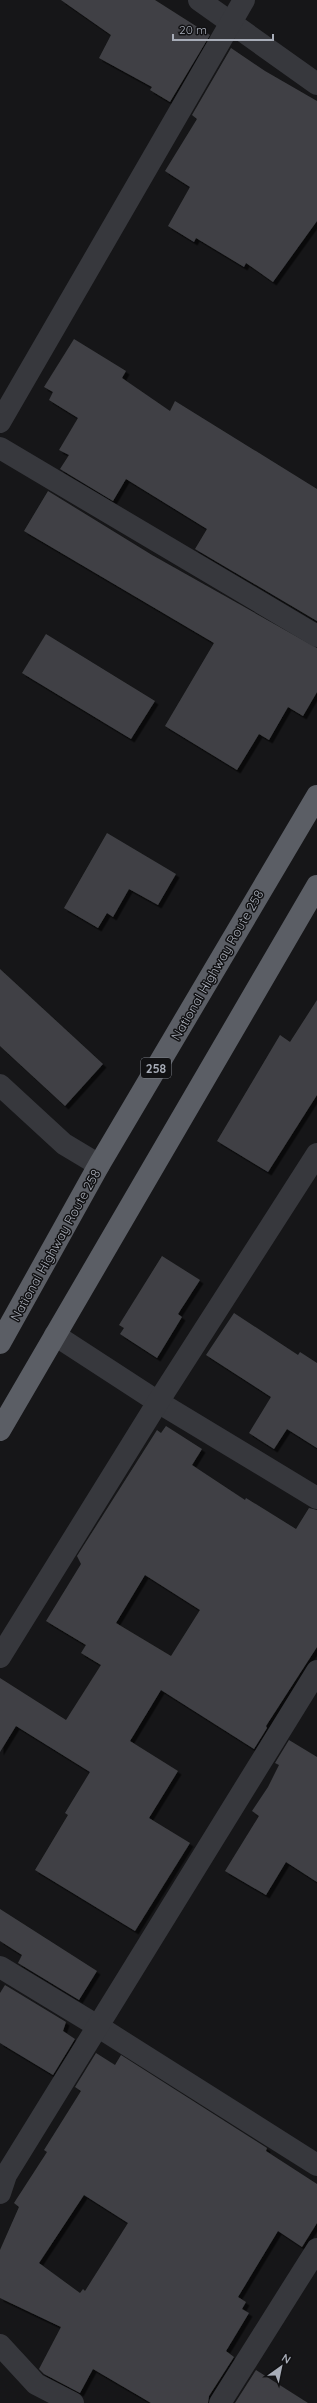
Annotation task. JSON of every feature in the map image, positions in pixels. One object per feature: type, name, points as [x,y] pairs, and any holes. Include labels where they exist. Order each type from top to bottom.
[{"type":"highway","name":"National Highway Route 258","points":[[0,1344],[99,1165],[317,796]]},
{"type":"highway","points":[[0,1430],[317,886]]},
{"type":"street","points":[[200,0],[317,84]]},
{"type":"street","points":[[0,422],[244,0]]},
{"type":"street","points":[[0,448],[317,636]]},
{"type":"street","points":[[0,1085],[64,1144],[99,1165]]},
{"type":"street","points":[[0,1657],[158,1402],[317,1154]]},
{"type":"street","points":[[55,1335],[158,1402],[317,1498]]},
{"type":"street","points":[[0,2193],[6,2175],[99,2027],[317,1671]]},
{"type":"street","points":[[0,1967],[99,2027],[317,2165]]},
{"type":"street","points":[[220,2403],[317,2249]]},
{"type":"street","points":[[0,2345],[36,2384],[73,2403]]},
{"type":"building","points":[[61,0],[155,0],[210,35],[170,102],[150,90],[152,87],[99,58],[111,35]]},
{"type":"building","points":[[231,48],[265,71],[317,101],[317,221],[273,282],[246,263],[244,267],[196,238],[194,242],[168,226],[190,187],[165,171],[197,119],[192,115]]},
{"type":"building","points":[[74,339],[126,371],[122,378],[170,411],[175,401],[317,489],[317,621],[195,549],[207,529],[126,479],[113,501],[60,469],[69,455],[59,450],[78,418],[49,400],[53,392],[44,387]]},
{"type":"building","points":[[48,491],[152,555],[317,648],[317,692],[303,716],[288,707],[269,740],[259,734],[237,770],[165,726],[214,643],[24,531]]},
{"type":"building","points":[[46,634],[155,701],[131,739],[22,673]]},
{"type":"building","points":[[107,833],[176,874],[158,905],[129,889],[113,917],[107,913],[98,928],[64,908]]},
{"type":"building","points":[[0,969],[103,1064],[65,1106],[0,1046]]},
{"type":"building","points":[[317,1000],[317,1095],[268,1172],[217,1141],[280,1035],[290,1042]]},
{"type":"building","points":[[162,1256],[200,1280],[178,1314],[182,1317],[157,1358],[120,1334],[124,1328],[119,1325]]},
{"type":"building","points":[[234,1313],[298,1355],[300,1352],[317,1363],[317,1448],[287,1429],[274,1449],[249,1433],[271,1397],[206,1355]]},
{"type":"building","points":[[166,1426],[202,1449],[192,1465],[245,1500],[246,1498],[296,1529],[309,1508],[317,1510],[317,1647],[266,1726],[267,1728],[254,1749],[161,1690],[130,1741],[178,1771],[149,1818],[190,1843],[135,1931],[35,1870],[68,1815],[65,1813],[90,1772],[16,1726],[0,1752],[0,1678],[66,1720],[101,1665],[81,1653],[86,1645],[46,1621],[81,1564],[77,1556],[157,1430],[161,1433]],"holes":[[[145,1575],[200,1610],[171,1656],[116,1623]]]},
{"type":"building","points":[[289,1740],[317,1757],[317,1882],[286,1862],[266,1895],[225,1871],[259,1816],[252,1811],[268,1787],[279,1765],[275,1763]]},
{"type":"building","points":[[0,1909],[97,1971],[79,2000],[18,1963],[22,1955],[0,1941]]},
{"type":"building","points":[[5,1985],[66,2022],[63,2031],[75,2039],[53,2075],[0,2043],[0,1993]]},
{"type":"building","points":[[96,2053],[115,2065],[121,2055],[267,2148],[266,2151],[317,2184],[317,2223],[302,2247],[278,2231],[238,2297],[246,2302],[242,2309],[249,2313],[226,2351],[234,2357],[209,2396],[208,2403],[151,2403],[93,2369],[80,2393],[44,2374],[39,2369],[61,2327],[0,2298],[0,2250],[19,2207],[14,2203],[47,2152],[44,2150],[81,2091],[75,2087]],"holes":[[[84,2195],[128,2223],[85,2291],[83,2289],[80,2293],[39,2263]]]},
{"type":"building","points":[[256,2370],[308,2403],[235,2403]]}]
